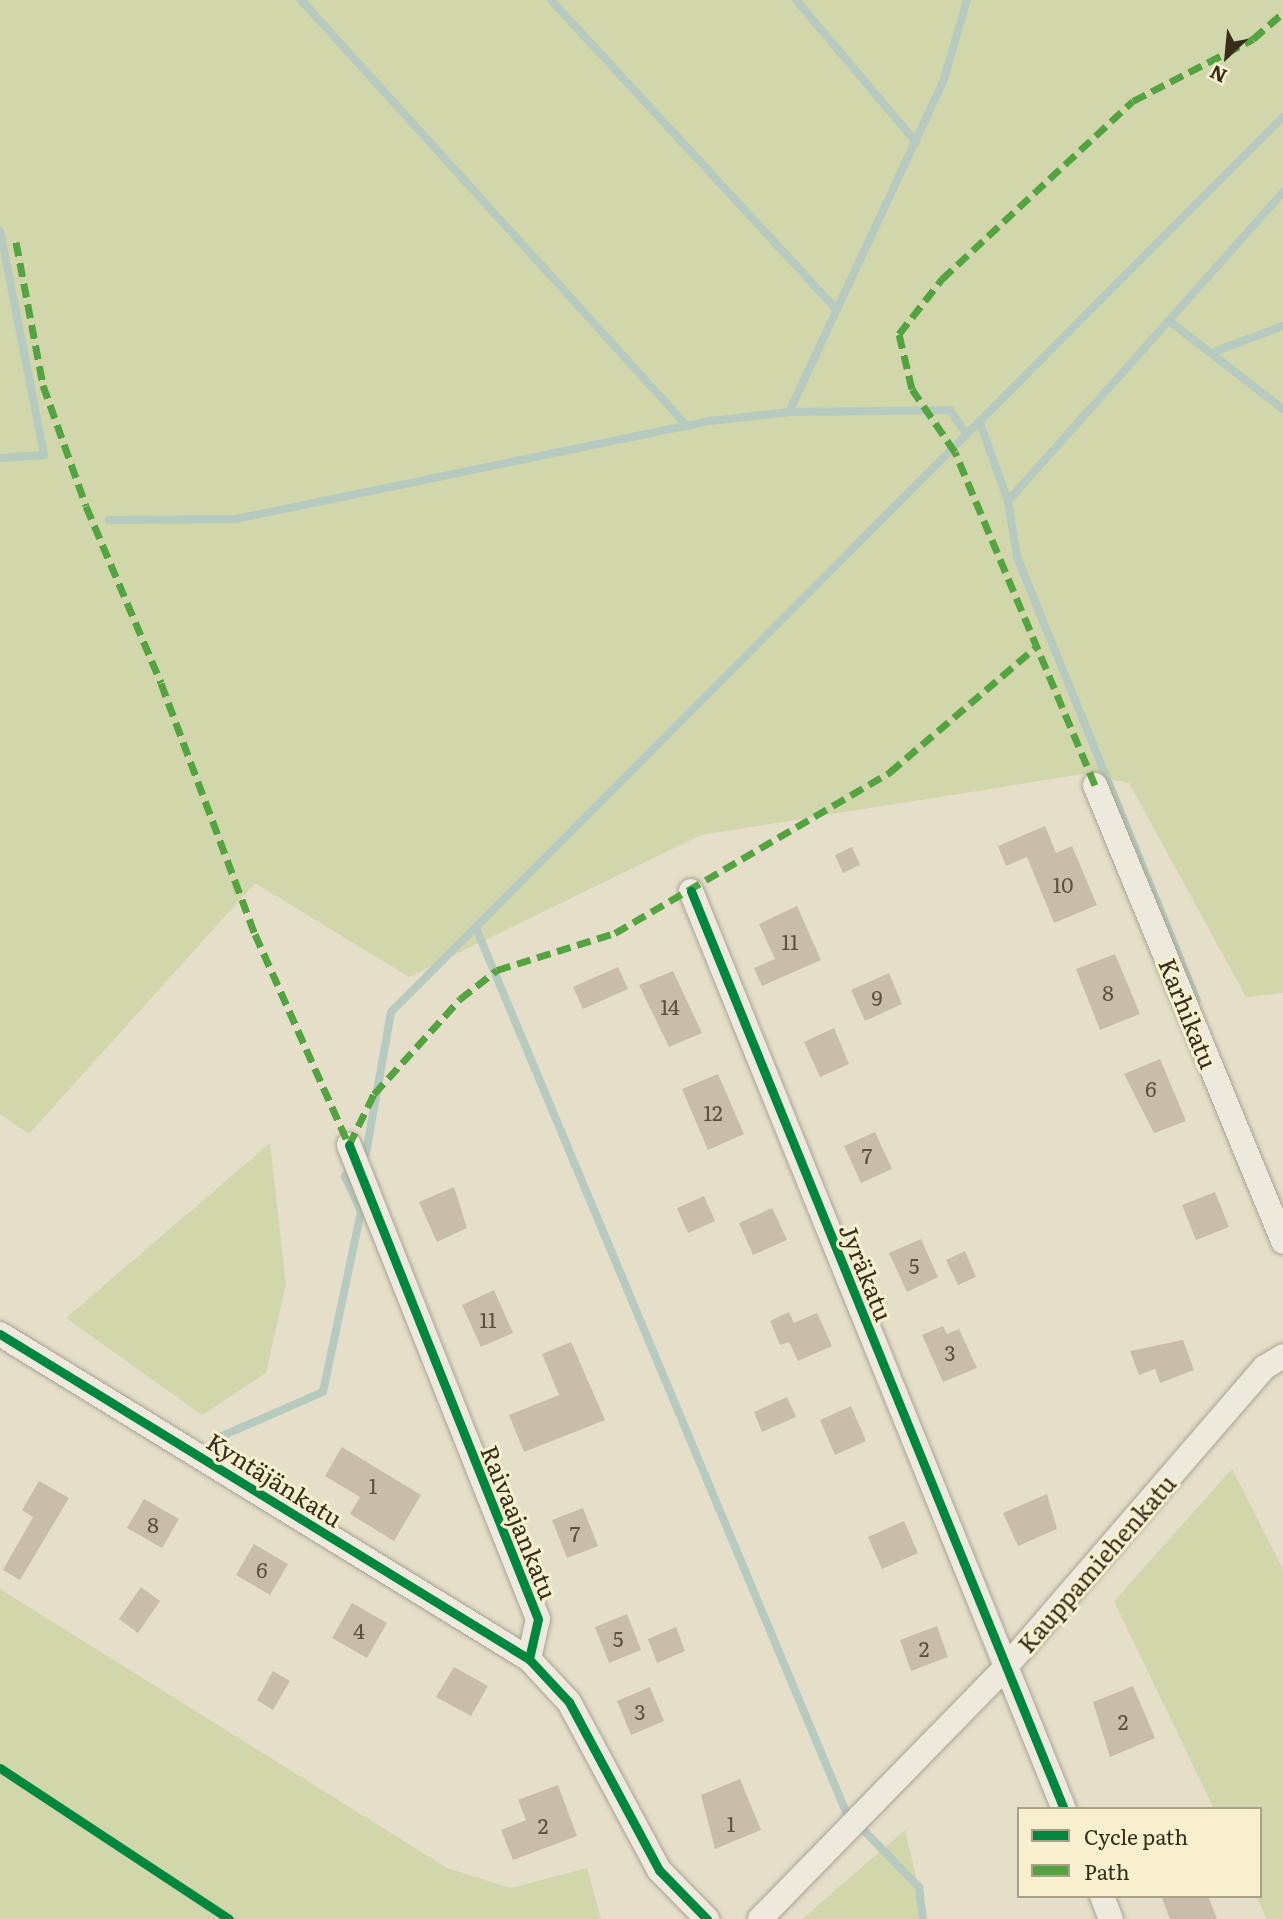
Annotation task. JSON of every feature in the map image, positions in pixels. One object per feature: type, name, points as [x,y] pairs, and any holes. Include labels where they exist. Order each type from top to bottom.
[{"type":"street","name":"Karhikatu","points":[[1095,785],[1283,1242]]},
{"type":"street","name":"Jyräkatu","points":[[691,891],[1005,1668],[1064,1807]]},
{"type":"street","name":"Raivaajankatu","points":[[349,1145],[538,1619],[529,1659]]},
{"type":"street","name":"Kyntäjänkatu","points":[[0,1334],[529,1659]]},
{"type":"street","name":"Kauppamiehenkatu","points":[[760,1919],[1005,1668],[1265,1367],[1283,1356]]},
{"type":"street","points":[[529,1659],[569,1702],[659,1870],[706,1919]]},
{"type":"street","points":[[1103,1898],[1111,1919]]},
{"type":"green space","points":[[0,0],[1283,0],[1283,993],[1246,997],[1129,783],[1083,774],[701,835],[409,977],[255,883],[29,1134],[0,1114]]},
{"type":"green space","points":[[270,1143],[286,1284],[266,1373],[202,1415],[66,1318]]},
{"type":"green space","points":[[1232,1469],[1283,1569],[1283,1919],[1267,1919],[1257,1898],[1262,1898],[1262,1807],[1213,1807],[1114,1601]]},
{"type":"green space","points":[[0,1589],[447,1868],[511,1888],[587,1868],[601,1919],[0,1919]]},
{"type":"green space","points":[[905,1830],[926,1919],[802,1919]]},
{"type":"building","points":[[1045,826],[1056,853],[1072,846],[1097,905],[1054,923],[1027,857],[1006,866],[998,846]]},
{"type":"building","points":[[852,847],[860,865],[843,873],[835,855]]},
{"type":"building","points":[[797,906],[821,960],[762,986],[754,968],[775,959],[759,924]]},
{"type":"building","points":[[1115,954],[1140,1014],[1100,1030],[1076,969]]},
{"type":"building","points":[[618,967],[628,989],[583,1009],[573,987]]},
{"type":"building","points":[[673,971],[702,1033],[669,1047],[639,985]]},
{"type":"building","points":[[889,973],[902,1004],[865,1021],[851,990]]},
{"type":"building","points":[[834,1028],[849,1064],[820,1077],[804,1042]]},
{"type":"building","points":[[1160,1059],[1186,1121],[1154,1133],[1124,1074]]},
{"type":"building","points":[[718,1074],[744,1134],[708,1150],[682,1089]]},
{"type":"building","points":[[875,1132],[892,1169],[861,1183],[844,1146]]},
{"type":"building","points":[[454,1187],[467,1228],[437,1242],[419,1202]]},
{"type":"building","points":[[1215,1192],[1229,1227],[1196,1240],[1182,1205]]},
{"type":"building","points":[[704,1196],[715,1221],[688,1233],[677,1208]]},
{"type":"building","points":[[772,1208],[787,1240],[753,1255],[739,1223]]},
{"type":"building","points":[[921,1239],[938,1277],[907,1292],[889,1253]]},
{"type":"building","points":[[965,1251],[976,1277],[958,1285],[946,1260]]},
{"type":"building","points":[[494,1290],[513,1333],[481,1347],[462,1305]]},
{"type":"building","points":[[789,1312],[794,1323],[817,1313],[832,1346],[798,1361],[789,1342],[780,1345],[770,1321]]},
{"type":"building","points":[[943,1326],[947,1334],[959,1329],[977,1368],[943,1382],[922,1335]]},
{"type":"building","points":[[1183,1340],[1194,1370],[1160,1383],[1155,1369],[1139,1375],[1130,1351]]},
{"type":"building","points":[[571,1342],[605,1420],[524,1452],[509,1415],[559,1395],[542,1354]]},
{"type":"building","points":[[787,1397],[796,1417],[762,1432],[754,1412]]},
{"type":"building","points":[[851,1406],[866,1441],[835,1455],[820,1420]]},
{"type":"building","points":[[342,1447],[421,1495],[394,1541],[350,1514],[360,1497],[325,1476]]},
{"type":"building","points":[[39,1481],[69,1498],[20,1580],[3,1570],[33,1517],[22,1510]]},
{"type":"building","points":[[1047,1494],[1057,1529],[1018,1546],[1003,1513]]},
{"type":"building","points":[[144,1499],[179,1519],[162,1548],[127,1528]]},
{"type":"building","points":[[583,1508],[598,1546],[567,1558],[552,1520]]},
{"type":"building","points":[[904,1521],[918,1553],[882,1569],[868,1537]]},
{"type":"building","points":[[254,1544],[288,1564],[270,1595],[236,1575]]},
{"type":"building","points":[[141,1587],[160,1601],[138,1633],[119,1619]]},
{"type":"building","points":[[352,1603],[387,1623],[367,1658],[332,1638]]},
{"type":"building","points":[[627,1614],[641,1650],[609,1663],[595,1627]]},
{"type":"building","points":[[937,1626],[948,1657],[911,1671],[900,1640]]},
{"type":"building","points":[[676,1627],[685,1651],[657,1663],[648,1639]]},
{"type":"building","points":[[454,1667],[488,1686],[471,1716],[436,1697]]},
{"type":"building","points":[[273,1671],[290,1681],[273,1710],[257,1700]]},
{"type":"building","points":[[1133,1686],[1155,1738],[1110,1757],[1093,1702]]},
{"type":"building","points":[[650,1687],[664,1721],[631,1735],[617,1701]]},
{"type":"building","points":[[740,1779],[761,1830],[715,1849],[701,1795]]},
{"type":"building","points":[[558,1785],[577,1836],[513,1860],[501,1830],[526,1820],[518,1800]]},
{"type":"building","points":[[1162,1898],[1209,1898],[1217,1919],[1170,1919]]},
{"type":"waterway","points":[[301,0],[687,426]]},
{"type":"waterway","points":[[551,0],[835,308]]},
{"type":"waterway","points":[[796,0],[916,142]]},
{"type":"waterway","points":[[789,412],[943,82],[967,0]]},
{"type":"waterway","points":[[213,1440],[323,1392],[361,1211],[345,1176],[366,1153],[391,1012],[1283,117]]},
{"type":"waterway","points":[[1008,501],[1283,192]]},
{"type":"waterway","points":[[0,230],[44,455],[0,458]]},
{"type":"waterway","points":[[1172,323],[1283,409]]},
{"type":"waterway","points":[[1211,353],[1283,326]]},
{"type":"waterway","points":[[109,520],[236,519],[711,421],[789,412],[950,410],[967,435]]},
{"type":"waterway","points":[[980,423],[1008,501],[1017,557],[1197,1000]]},
{"type":"waterway","points":[[476,928],[846,1812],[919,1887],[923,1919]]},
{"type":"marked path","points":[[1095,785],[955,452],[912,389],[899,334],[942,279],[1133,101],[1253,39],[1283,13]]},
{"type":"marked path","points":[[16,242],[43,385],[86,506],[161,683],[255,934],[349,1145]]},
{"type":"marked path","points":[[349,1145],[374,1094],[460,999],[497,970],[615,933],[890,772],[1036,647]]},
{"type":"cycle path","points":[[691,891],[1063,1807]]},
{"type":"cycle path","points":[[349,1145],[538,1619],[529,1659],[569,1702],[659,1870],[707,1919]]},
{"type":"cycle path","points":[[0,1334],[529,1659]]},
{"type":"cycle path","points":[[0,1768],[229,1919]]}]
